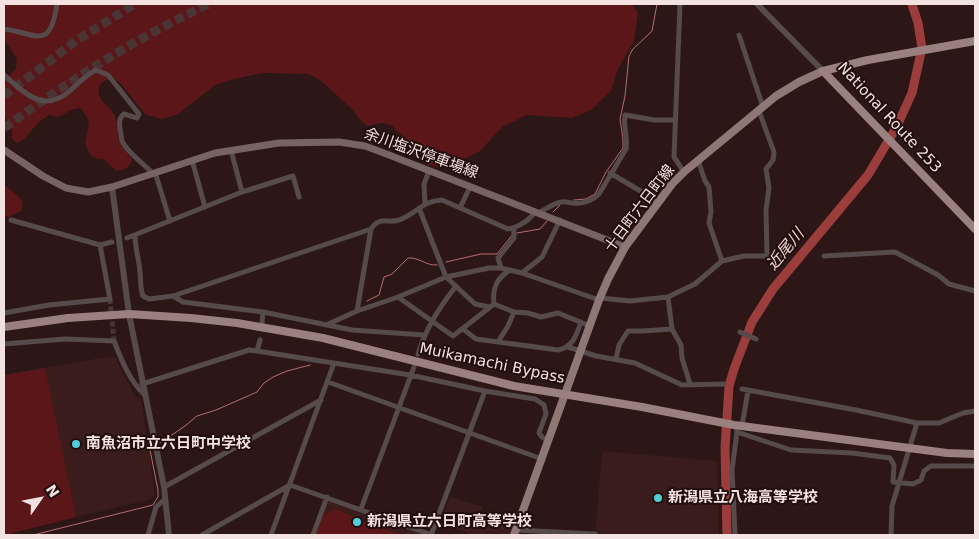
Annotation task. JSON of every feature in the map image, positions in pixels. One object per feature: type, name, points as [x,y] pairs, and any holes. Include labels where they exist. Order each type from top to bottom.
[{"type":"highway","name":"National Route 253","points":[[975,41],[868,60],[823,71],[975,229]]},
{"type":"highway","name":"Muikamachi Bypass","points":[[4,327],[68,318],[130,314],[191,318],[281,330],[370,349],[424,365],[505,384],[642,407],[737,427],[947,453],[975,454]]},
{"type":"main road","name":"十日町六日町線","points":[[515,533],[600,299],[626,246],[672,184],[684,172],[776,96],[799,82],[823,71]]},
{"type":"main road","name":"余川塩沢停車場線","points":[[4,150],[43,176],[66,188],[88,192],[112,187],[192,160],[230,150],[279,144],[339,142],[365,146],[626,246]]},
{"type":"street","points":[[4,29],[39,37],[46,34],[51,27],[57,4]]},
{"type":"street","points":[[680,4],[674,157],[684,172]]},
{"type":"street","points":[[757,4],[823,71]]},
{"type":"street","points":[[739,35],[774,152],[773,160],[766,169],[769,188],[766,210],[767,256]]},
{"type":"street","points":[[4,75],[22,90],[44,102],[60,98],[88,74],[96,70],[108,75],[139,114],[137,118],[124,114],[121,116],[119,122],[122,141],[134,156],[154,173],[170,221]]},
{"type":"street","points":[[357,311],[371,229],[376,222],[406,217],[426,203],[442,200],[508,230],[514,228],[537,212],[556,203],[564,201],[574,204],[594,199],[599,194],[626,149],[624,115],[654,120],[675,120]]},
{"type":"street","points":[[230,150],[242,192]]},
{"type":"street","points":[[192,160],[206,207]]},
{"type":"street","points":[[698,160],[709,187],[711,212],[709,223],[722,261]]},
{"type":"street","points":[[426,203],[424,184],[429,171]]},
{"type":"street","points":[[610,173],[659,202]]},
{"type":"street","points":[[127,238],[242,192],[293,176],[299,197]]},
{"type":"street","points":[[112,187],[142,384],[164,487],[169,535]]},
{"type":"street","points":[[460,208],[470,187]]},
{"type":"street","points":[[419,208],[446,277],[475,304],[492,305],[514,312],[542,316],[558,313],[590,326]]},
{"type":"street","points":[[11,220],[100,245],[112,242]]},
{"type":"street","points":[[522,273],[542,257],[560,220]]},
{"type":"street","points":[[501,268],[498,258],[514,238],[514,228]]},
{"type":"street","points":[[135,235],[135,248],[140,271],[140,290],[142,296],[149,300],[173,296],[371,229]]},
{"type":"street","points":[[4,313],[49,305],[110,299],[100,245]]},
{"type":"street","points":[[824,256],[895,252],[938,275],[949,284],[975,291]]},
{"type":"street","points":[[326,325],[446,277],[466,272],[501,268],[522,273],[600,299],[630,301],[668,297],[696,284],[722,261],[744,256],[784,256]]},
{"type":"street","points":[[398,297],[453,336],[492,305],[496,284],[500,277],[510,270]]},
{"type":"street","points":[[418,354],[431,321],[456,286]]},
{"type":"street","points":[[173,296],[183,302],[263,312],[352,330],[424,336]]},
{"type":"street","points":[[668,297],[672,329],[681,345],[682,358],[690,384]]},
{"type":"street","points":[[262,324],[263,312]]},
{"type":"street","points":[[498,342],[514,312]]},
{"type":"street","points":[[463,329],[476,339],[558,350],[568,347],[574,340],[581,322]]},
{"type":"street","points":[[616,359],[619,345],[628,331],[672,329]]},
{"type":"street","points":[[740,332],[756,338]]},
{"type":"street","points":[[4,344],[65,339],[114,340],[130,376],[138,389],[145,395]]},
{"type":"street","points":[[257,350],[260,340]]},
{"type":"street","points":[[568,347],[596,356],[635,363],[682,385],[724,384]]},
{"type":"street","points":[[142,384],[249,350],[257,350],[410,375],[484,391],[535,399],[544,405],[546,414],[539,433],[548,440]]},
{"type":"street","points":[[271,535],[334,363]]},
{"type":"street","points":[[361,509],[414,367]]},
{"type":"street","points":[[328,382],[542,459]]},
{"type":"street","points":[[742,389],[916,423],[939,423],[975,411]]},
{"type":"street","points":[[202,535],[290,485],[432,535],[484,391]]},
{"type":"street","points":[[734,535],[732,470],[737,427],[748,391]]},
{"type":"street","points":[[164,487],[321,399]]},
{"type":"street","points":[[891,535],[892,506],[916,423]]},
{"type":"street","points":[[737,427],[791,450],[890,458],[894,464],[893,482],[914,484],[921,480],[924,471],[931,466],[975,466]]},
{"type":"street","points":[[313,535],[326,498]]},
{"type":"street","points":[[148,535],[156,507],[165,499]]},
{"type":"street","points":[[515,533],[595,535]]},
{"type":"shaded area","points":[[4,4],[632,4],[638,13],[634,41],[618,69],[611,91],[591,110],[572,118],[527,115],[502,127],[480,151],[456,163],[439,168],[428,164],[419,152],[391,125],[381,123],[368,126],[320,80],[309,74],[263,73],[229,80],[214,86],[178,114],[163,119],[146,115],[114,78],[103,82],[99,88],[99,96],[114,114],[120,143],[132,160],[126,168],[116,171],[104,159],[94,158],[88,151],[85,144],[88,122],[81,108],[73,109],[58,117],[49,115],[39,122],[23,140],[17,143],[12,139],[12,126],[4,116],[4,80],[16,69],[17,59],[4,39]]},
{"type":"shaded area","points":[[4,185],[23,202],[21,211],[9,217],[4,216]]},
{"type":"shaded area","name":"南魚沼市立六日町中学校","points":[[111,356],[116,358],[134,395],[141,399],[155,494],[151,499],[4,535],[4,375]]},
{"type":"shaded area","points":[[45,368],[76,517],[4,535],[4,375]]},
{"type":"shaded area","name":"新潟県立八海高等学校","points":[[602,451],[717,461],[719,535],[595,535]]},
{"type":"shaded area","points":[[450,496],[482,507],[479,516],[513,529],[511,535],[473,535],[441,522]]},
{"type":"shaded area","name":"新潟県立六日町高等学校","points":[[327,497],[432,535],[313,535]]},
{"type":"shaded area","points":[[336,509],[372,525],[403,535],[316,535],[323,515]]},
{"type":"waterway","points":[[574,200],[586,199],[595,194],[606,172],[623,148],[620,119],[625,96],[629,56],[633,49],[652,31],[657,4]]},
{"type":"waterway","name":"近尾川","points":[[727,535],[725,448],[729,386],[734,369],[752,322],[773,289],[868,175],[896,128],[912,93],[922,48],[918,23],[912,4]]},
{"type":"waterway","points":[[553,212],[560,205]]},
{"type":"waterway","points":[[517,233],[540,229],[547,221]]},
{"type":"waterway","points":[[446,262],[481,254],[497,254],[513,234]]},
{"type":"waterway","points":[[367,301],[379,295],[384,277],[392,274],[408,258],[437,265]]},
{"type":"waterway","points":[[160,443],[197,416],[257,392],[264,383],[273,377],[310,365]]},
{"type":"waterway","points":[[33,535],[153,505],[158,497],[158,490],[150,445]]},
{"type":"tunnel","points":[[4,96],[77,40],[135,4]]},
{"type":"tunnel","points":[[4,128],[104,61],[155,31],[209,4]]},
{"type":"tunnel","points":[[110,299],[114,341]]},
{"type":"place","name":"南魚沼市立六日町中学校","points":[[76,444]]},
{"type":"place","name":"新潟県立八海高等学校","points":[[658,498]]},
{"type":"place","name":"新潟県立六日町高等学校","points":[[357,522]]}]
